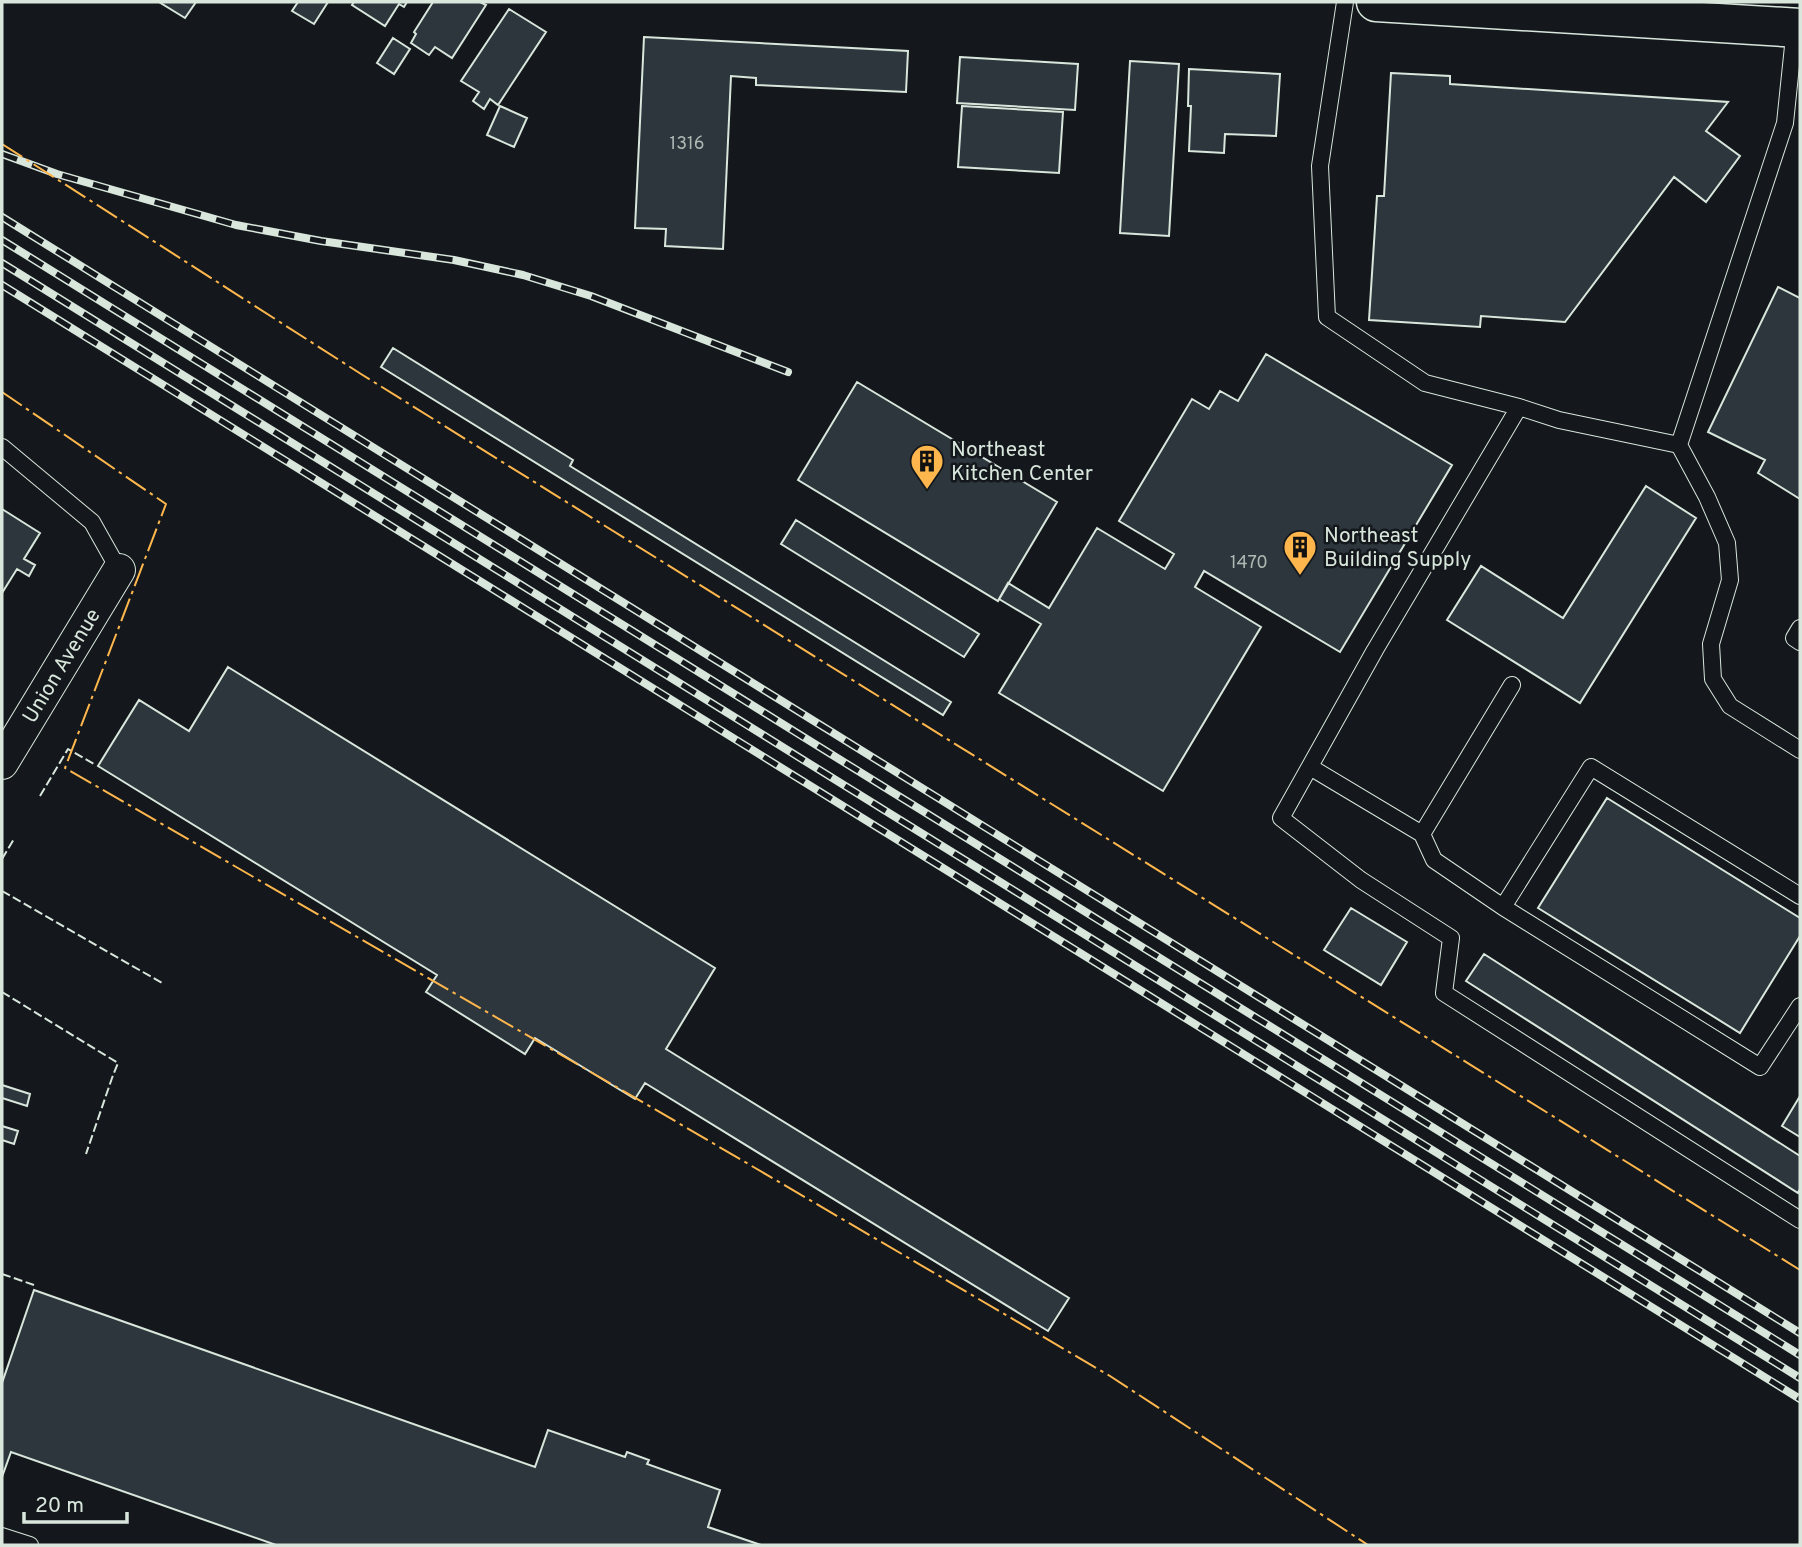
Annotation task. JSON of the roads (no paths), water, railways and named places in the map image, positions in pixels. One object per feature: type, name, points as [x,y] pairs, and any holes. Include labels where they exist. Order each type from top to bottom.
[{"type":"main road","points":[[1376,2],[1797,27]]},
{"type":"street","name":"Union Avenue","points":[[2,763],[120,570]]},
{"type":"lane","points":[[1345,2],[1320,166],[1327,317],[1425,383],[1559,420],[1679,445]]},
{"type":"lane","points":[[1797,27],[1785,122],[1679,445],[1707,497],[1727,543],[1730,580],[1710,644],[1713,679],[1730,706],[1800,750]]},
{"type":"lane","points":[[1519,407],[1374,650],[1281,818],[1361,880],[1451,938],[1444,993],[1800,1220]]},
{"type":"lane","points":[[2,447],[92,523],[120,570]]},
{"type":"lane","points":[[1800,628],[1794,638],[1800,642]]},
{"type":"lane","points":[[1422,834],[1512,685]]},
{"type":"lane","points":[[1310,767],[1422,834],[1434,860],[1760,1068],[1800,1006]]},
{"type":"lane","points":[[1503,906],[1591,767],[1800,896]]},
{"type":"lane","points":[[2,1536],[30,1545]]},
{"type":"railway","points":[[2,154],[57,174],[236,225],[321,241],[454,260],[523,275],[591,296],[788,372]]},
{"type":"railway","points":[[2,217],[1800,1333]]},
{"type":"railway","points":[[2,240],[1800,1355]]},
{"type":"railway","points":[[2,263],[1800,1378]]},
{"type":"railway","points":[[2,285],[1800,1399]]},
{"type":"place","name":"Northeast Kitchen Center","points":[[927,491]]},
{"type":"place","name":"Northeast Building Supply","points":[[1300,577]]}]
